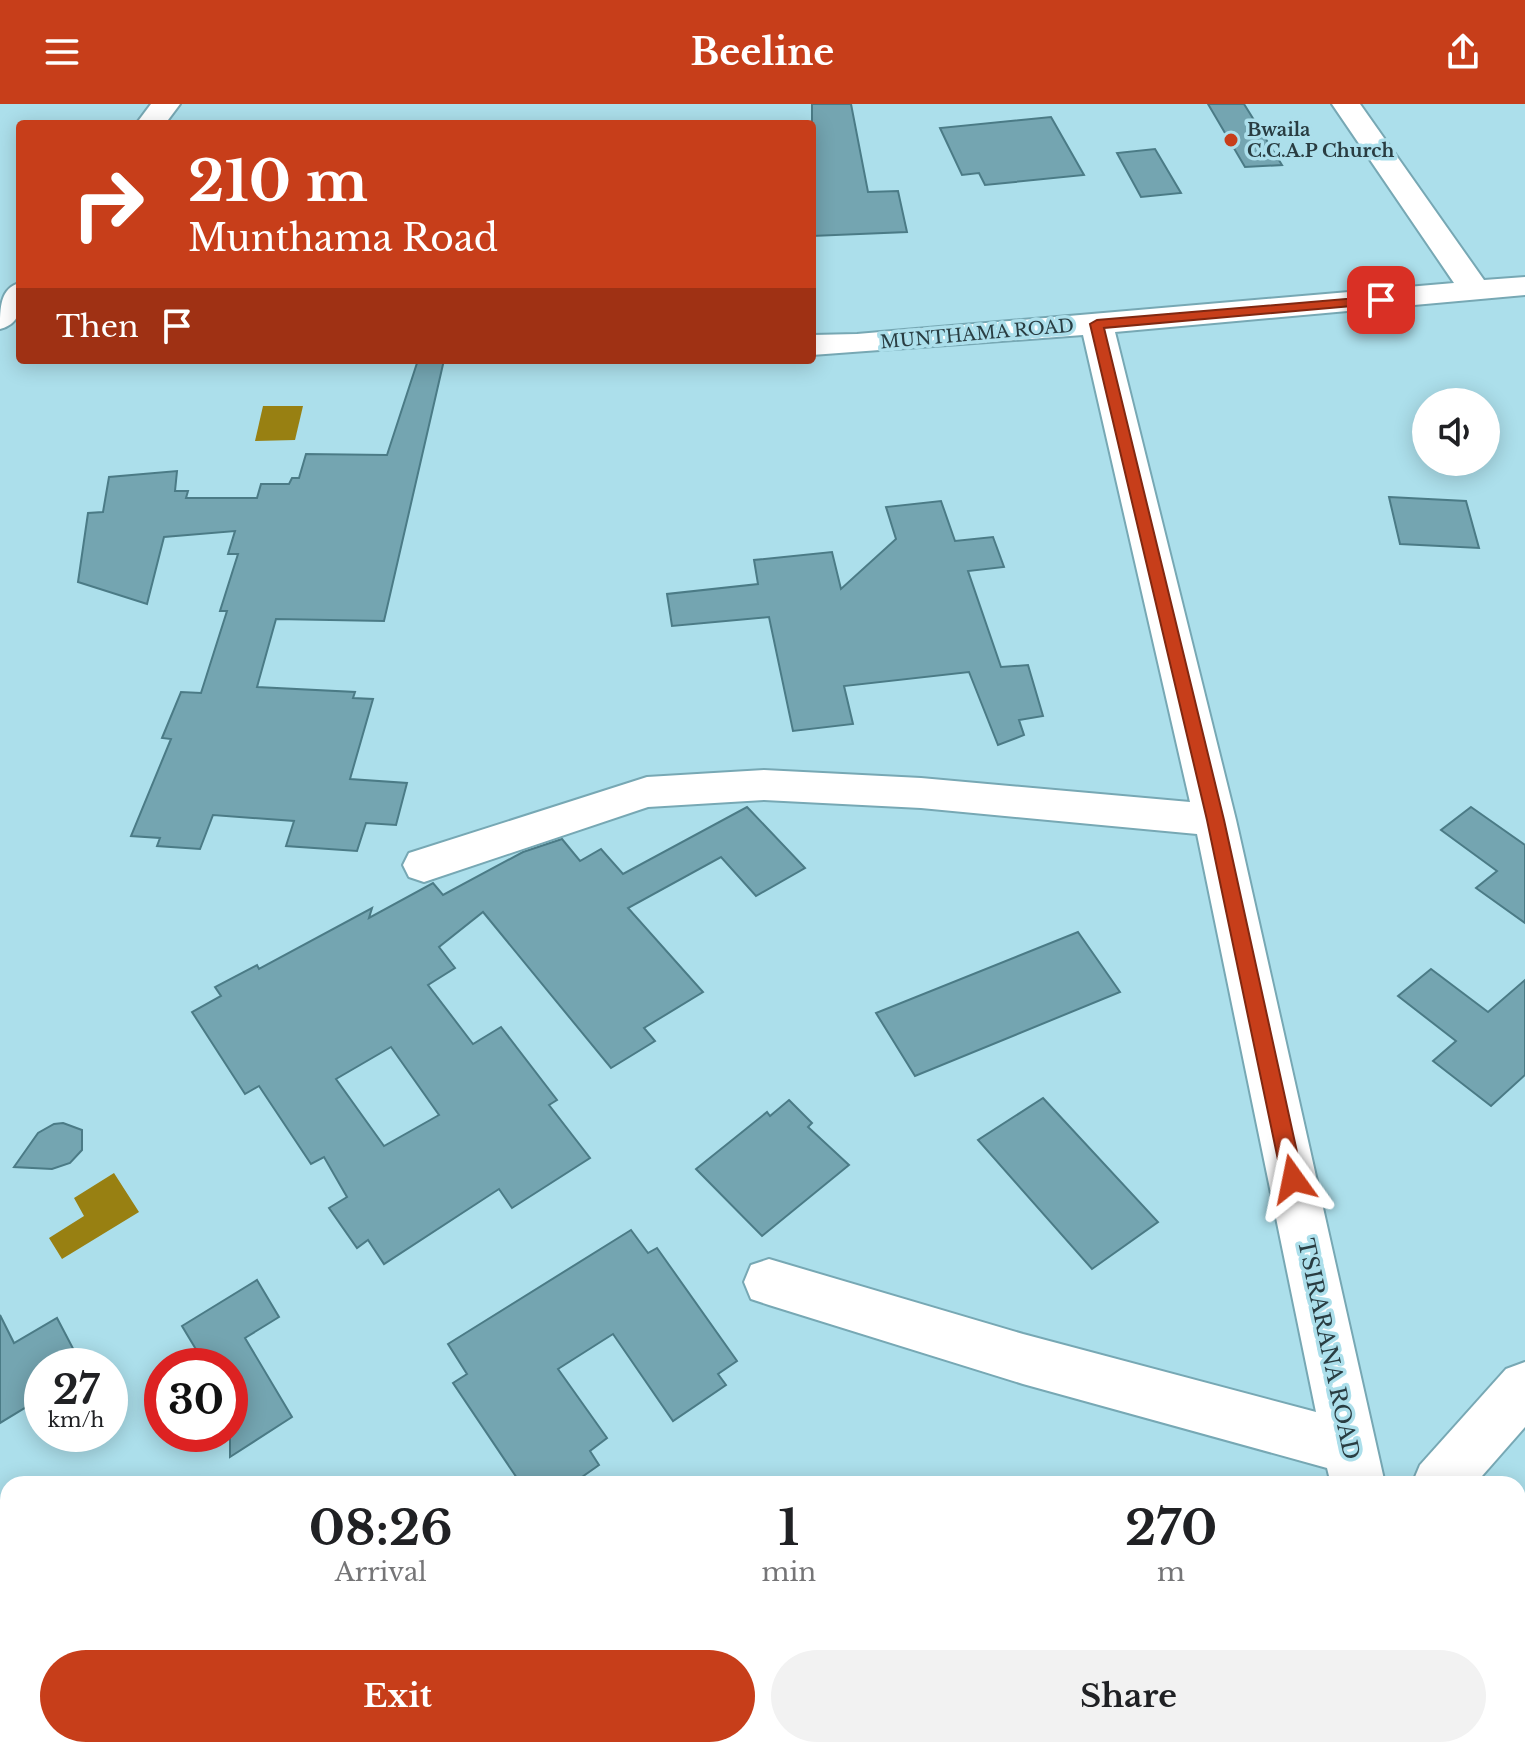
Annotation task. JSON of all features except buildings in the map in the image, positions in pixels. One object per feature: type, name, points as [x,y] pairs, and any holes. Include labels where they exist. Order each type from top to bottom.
[{"type":"street","points":[[153,120],[166,104]]},
{"type":"street","points":[[1346,104],[1476,292]]},
{"type":"street","name":"MUNTHAMA ROAD","points":[[816,345],[857,344],[1525,286]]},
{"type":"street","points":[[0,319],[16,297]]},
{"type":"street","name":"TSIRARANA ROAD","points":[[1097,324],[1215,820],[1354,1466]]},
{"type":"street","points":[[424,865],[647,792],[764,785],[921,793],[1215,820]]},
{"type":"street","points":[[769,1282],[1023,1359],[1354,1466]]},
{"type":"street","points":[[1446,1476],[1525,1387]]},
{"type":"shaded area","points":[[263,406],[303,406],[295,440],[255,441]]},
{"type":"shaded area","points":[[114,1173],[139,1212],[62,1259],[49,1238],[84,1216],[74,1198]]},
{"type":"place","name":"Bwaila C.C.A.P Church","points":[[1231,140]]},
{"type":"route","points":[[1293,1179],[1215,820],[1097,324],[1381,300]]}]
